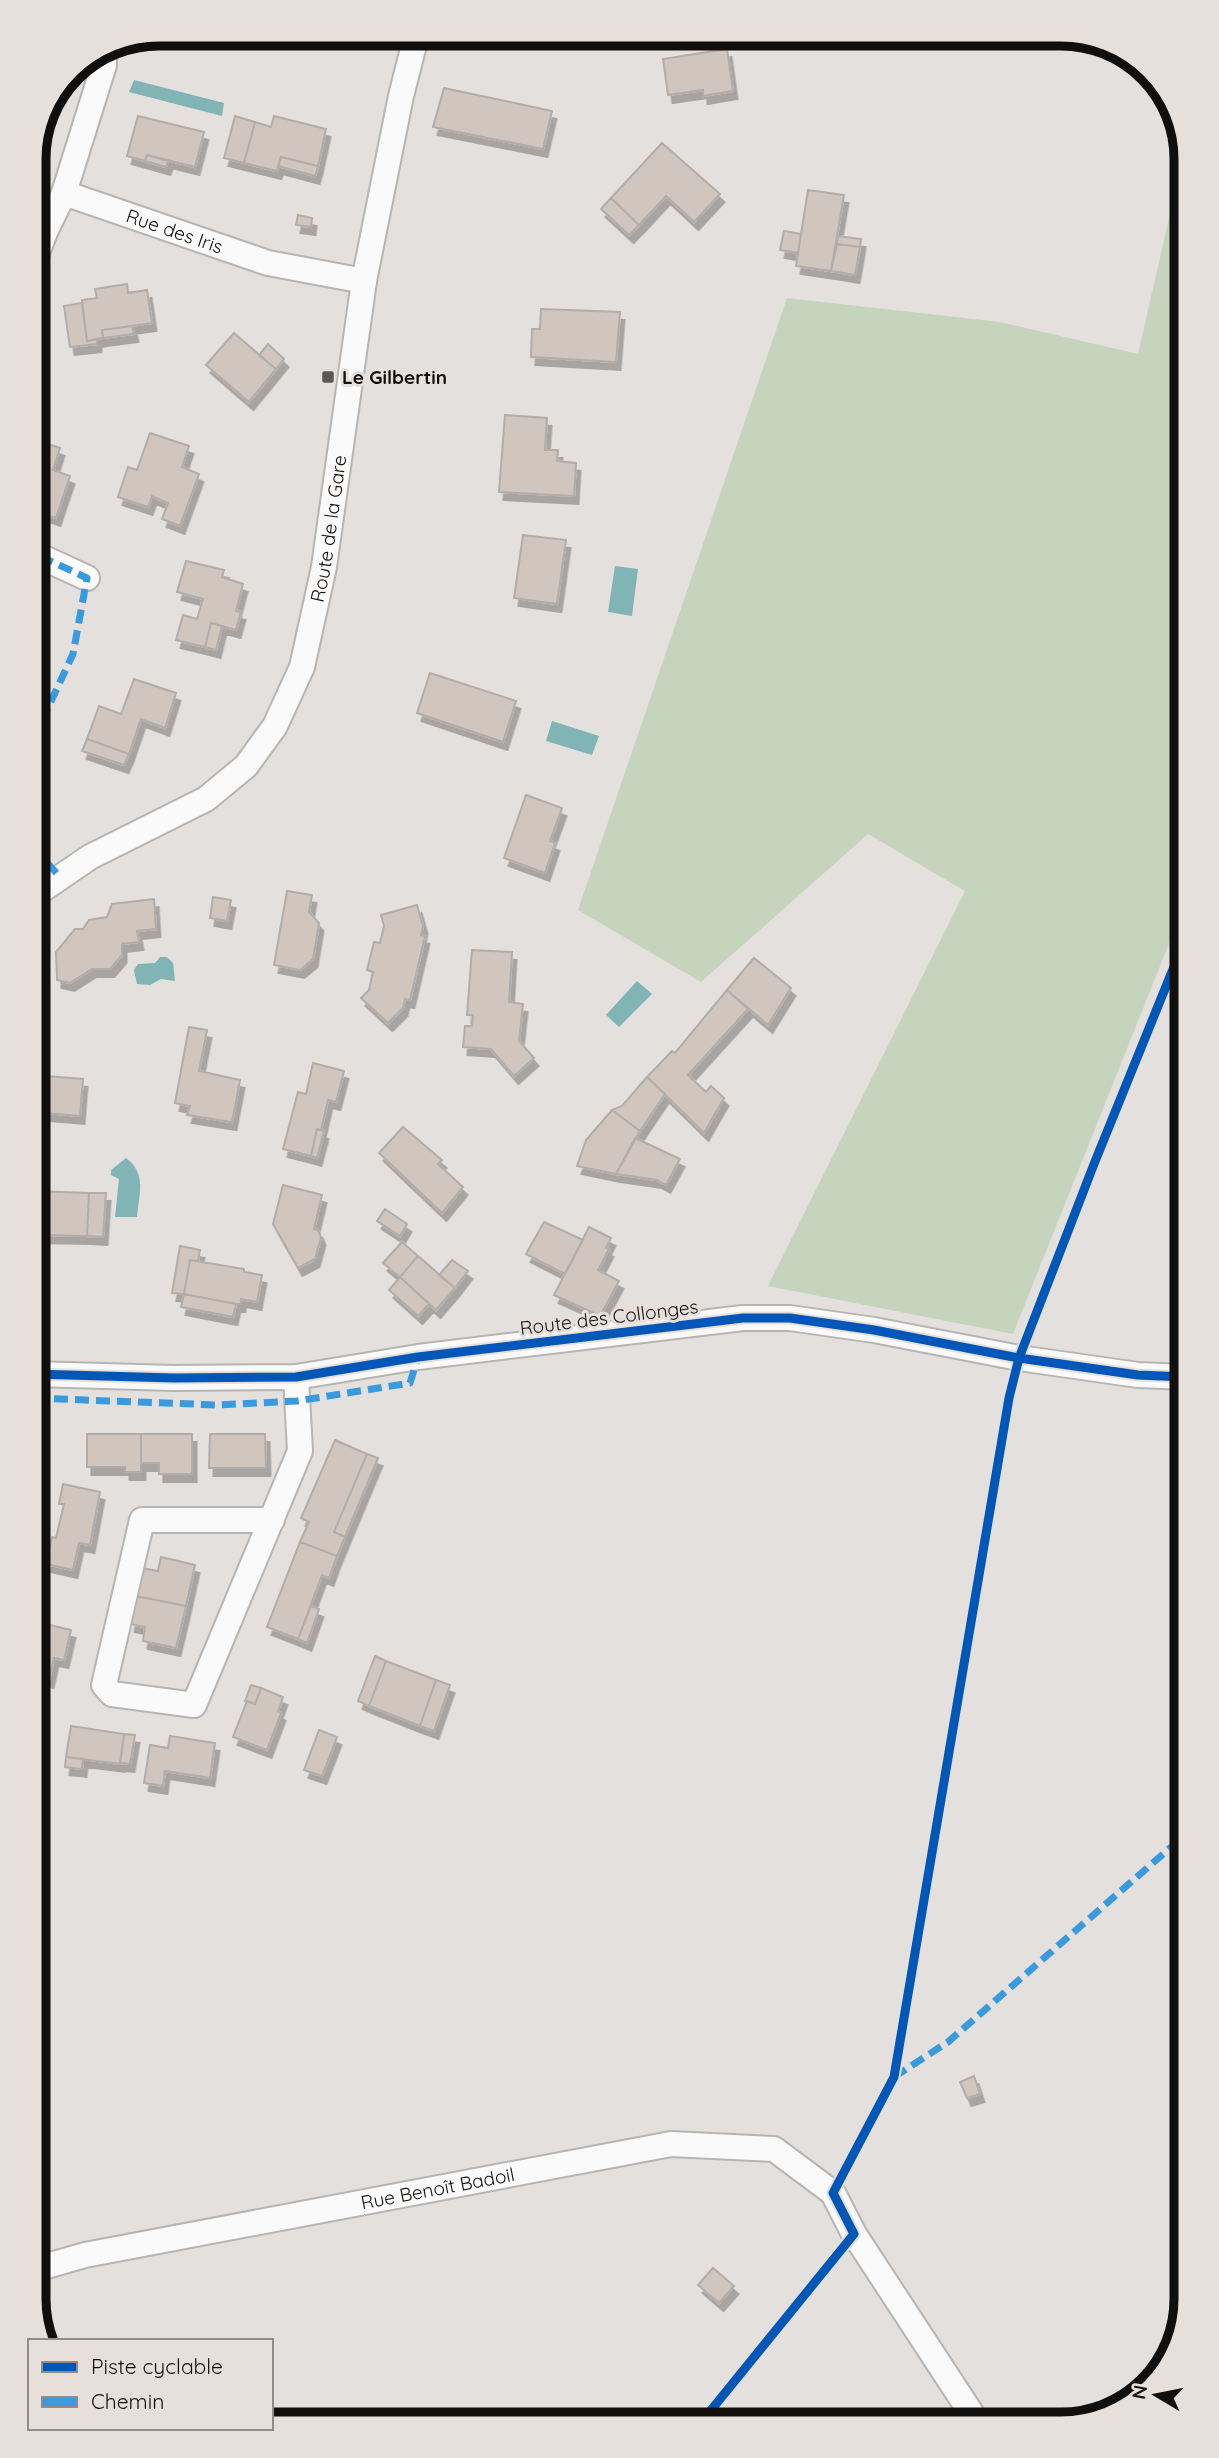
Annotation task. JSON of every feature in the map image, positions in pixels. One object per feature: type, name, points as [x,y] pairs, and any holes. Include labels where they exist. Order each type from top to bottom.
[{"type":"street","name":"Route de la Gare","points":[[46,887],[90,858],[206,799],[246,766],[275,726],[302,667],[324,567],[364,281],[414,46]]},
{"type":"street","points":[[46,230],[64,193],[104,60]]},
{"type":"street","name":"Rue des Iris","points":[[64,193],[268,263],[364,281]]},
{"type":"street","points":[[46,559],[87,578]]},
{"type":"street","name":"Route des Collonges","points":[[46,1374],[186,1378],[296,1377],[418,1357],[754,1318],[802,1320],[874,1330],[1019,1358],[1138,1375],[1173,1376]]},
{"type":"street","points":[[272,1520],[142,1520],[104,1685],[112,1694],[194,1705],[272,1520],[300,1451],[296,1377]]},
{"type":"street","name":"Rue Benoît Badoil","points":[[46,2266],[85,2255],[671,2144],[774,2149],[834,2193],[854,2234],[970,2412]]},
{"type":"green space","points":[[1173,200],[1173,934],[1013,1334],[768,1286],[965,891],[868,834],[701,982],[578,910],[787,298],[1000,322],[1138,354]]},
{"type":"water","points":[[134,80],[224,103],[222,116],[129,92]]},
{"type":"water","points":[[615,566],[638,569],[632,616],[608,612]]},
{"type":"water","points":[[552,721],[599,736],[592,755],[546,741]]},
{"type":"water","points":[[160,957],[167,957],[173,963],[175,981],[161,979],[150,985],[137,984],[134,970],[138,964],[155,963]]},
{"type":"water","points":[[637,981],[652,994],[619,1027],[606,1015]]},
{"type":"water","points":[[126,1158],[133,1164],[139,1177],[137,1217],[115,1217],[119,1179],[111,1175],[111,1170]]},
{"type":"building","points":[[727,49],[733,91],[703,96],[703,90],[668,95],[663,59]]},
{"type":"building","points":[[444,88],[552,111],[543,149],[433,127]]},
{"type":"building","points":[[138,116],[204,132],[195,167],[147,155],[145,161],[127,156]]},
{"type":"building","points":[[235,116],[255,122],[244,163],[224,158]]},
{"type":"building","points":[[274,116],[326,129],[318,166],[281,157],[277,171],[244,163],[255,122],[271,127]]},
{"type":"building","points":[[662,143],[720,194],[694,222],[666,196],[639,225],[611,198]]},
{"type":"building","points":[[147,155],[168,161],[166,167],[145,161]]},
{"type":"building","points":[[281,157],[318,166],[315,176],[278,166]]},
{"type":"building","points":[[808,190],[844,195],[831,271],[796,266]]},
{"type":"building","points":[[611,198],[639,225],[629,235],[601,209]]},
{"type":"building","points":[[298,215],[312,218],[311,227],[296,225]]},
{"type":"building","points":[[784,231],[801,234],[798,253],[780,250]]},
{"type":"building","points":[[838,236],[861,239],[860,247],[837,244]]},
{"type":"building","points":[[837,244],[860,247],[855,275],[831,271]]},
{"type":"building","points":[[127,284],[128,293],[147,290],[152,323],[102,330],[103,338],[87,341],[82,300],[97,298],[95,289]]},
{"type":"building","points":[[82,303],[87,341],[97,339],[97,344],[70,347],[64,306]]},
{"type":"building","points":[[541,309],[620,312],[616,362],[531,357],[532,329],[540,329]]},
{"type":"building","points":[[132,326],[134,334],[103,338],[102,330]]},
{"type":"building","points":[[234,333],[276,369],[249,402],[206,365]]},
{"type":"building","points":[[268,344],[284,359],[276,369],[259,355]]},
{"type":"building","points":[[505,415],[547,418],[545,450],[558,450],[557,461],[576,463],[574,496],[499,492]]},
{"type":"building","points":[[150,433],[189,446],[182,467],[199,474],[180,526],[162,519],[168,503],[152,496],[148,507],[118,497],[128,467],[137,470]]},
{"type":"building","points":[[46,443],[60,448],[53,470],[70,476],[56,518],[46,515]]},
{"type":"building","points":[[523,535],[566,540],[557,604],[514,598]]},
{"type":"building","points":[[186,561],[224,570],[222,577],[243,584],[236,611],[241,612],[236,630],[211,623],[205,647],[176,640],[183,615],[197,619],[203,599],[177,592]]},
{"type":"building","points":[[211,623],[222,626],[216,650],[205,647]]},
{"type":"building","points":[[430,673],[516,701],[503,742],[417,713]]},
{"type":"building","points":[[134,679],[176,693],[165,728],[141,719],[129,754],[87,739],[99,706],[121,714]]},
{"type":"building","points":[[87,739],[129,754],[124,765],[82,751]]},
{"type":"building","points":[[526,795],[562,808],[550,841],[555,843],[545,873],[504,858]]},
{"type":"building","points":[[287,891],[312,895],[309,912],[319,923],[313,959],[300,970],[274,965]]},
{"type":"building","points":[[213,897],[231,900],[227,921],[210,918]]},
{"type":"building","points":[[154,899],[156,929],[137,931],[139,942],[122,944],[122,955],[110,969],[92,969],[70,983],[57,980],[56,952],[75,929],[83,929],[89,920],[107,917],[112,904]]},
{"type":"building","points":[[417,905],[423,926],[421,935],[425,936],[410,1000],[405,999],[403,1008],[388,1023],[361,998],[369,990],[373,972],[367,970],[374,942],[380,943],[384,926],[381,915]]},
{"type":"building","points":[[472,950],[512,952],[509,1002],[523,1004],[519,1041],[534,1058],[514,1076],[491,1049],[463,1047],[465,1026],[472,1026],[473,1015],[467,1015]]},
{"type":"building","points":[[754,958],[791,988],[768,1025],[727,990]]},
{"type":"building","points":[[727,990],[748,1009],[688,1075],[706,1092],[711,1086],[724,1098],[704,1133],[647,1077],[672,1051],[675,1053]]},
{"type":"building","points":[[189,1027],[207,1030],[199,1071],[240,1080],[232,1122],[187,1115],[190,1106],[175,1103]]},
{"type":"building","points":[[313,1063],[344,1071],[336,1102],[328,1100],[321,1130],[317,1129],[311,1156],[283,1149],[298,1092],[306,1094]]},
{"type":"building","points":[[46,1076],[83,1079],[80,1116],[46,1113]]},
{"type":"building","points":[[647,1077],[665,1094],[640,1131],[612,1110],[622,1106]]},
{"type":"building","points":[[612,1110],[640,1131],[616,1174],[577,1166],[586,1140]]},
{"type":"building","points":[[403,1127],[442,1160],[438,1164],[463,1187],[442,1213],[379,1153]]},
{"type":"building","points":[[317,1129],[324,1131],[317,1158],[311,1156]]},
{"type":"building","points":[[635,1138],[680,1159],[666,1185],[657,1180],[616,1174]]},
{"type":"building","points":[[283,1185],[322,1195],[314,1229],[318,1230],[321,1237],[315,1259],[298,1268],[273,1224]]},
{"type":"building","points":[[46,1191],[89,1193],[87,1236],[46,1235]]},
{"type":"building","points":[[89,1193],[106,1193],[103,1237],[87,1236]]},
{"type":"building","points":[[385,1209],[407,1224],[400,1236],[377,1221]]},
{"type":"building","points":[[544,1222],[583,1240],[565,1274],[526,1254]]},
{"type":"building","points":[[589,1227],[611,1238],[606,1248],[609,1249],[598,1270],[619,1281],[600,1316],[554,1295]]},
{"type":"building","points":[[402,1242],[418,1256],[400,1277],[383,1263]]},
{"type":"building","points":[[180,1246],[200,1250],[198,1261],[190,1260],[184,1294],[172,1293]]},
{"type":"building","points":[[418,1256],[455,1288],[436,1310],[400,1277]]},
{"type":"building","points":[[190,1260],[244,1269],[244,1272],[262,1275],[257,1302],[241,1299],[241,1304],[236,1304],[184,1294]]},
{"type":"building","points":[[452,1260],[468,1271],[455,1288],[439,1275]]},
{"type":"building","points":[[400,1277],[429,1304],[418,1316],[389,1290]]},
{"type":"building","points":[[184,1294],[236,1304],[233,1317],[181,1307]]},
{"type":"building","points":[[87,1434],[141,1434],[141,1472],[125,1472],[125,1467],[87,1467]]},
{"type":"building","points":[[141,1434],[192,1434],[192,1474],[159,1474],[159,1463],[141,1463]]},
{"type":"building","points":[[210,1434],[265,1434],[266,1468],[209,1468]]},
{"type":"building","points":[[335,1440],[367,1454],[334,1532],[345,1537],[337,1556],[300,1542],[309,1522],[301,1518]]},
{"type":"building","points":[[367,1454],[378,1458],[345,1537],[334,1532]]},
{"type":"building","points":[[63,1484],[100,1492],[90,1545],[79,1543],[73,1570],[46,1564],[52,1537],[56,1538],[64,1504],[59,1504]]},
{"type":"building","points":[[300,1542],[337,1556],[329,1578],[322,1575],[298,1639],[267,1627]]},
{"type":"building","points":[[161,1557],[195,1565],[186,1606],[136,1596],[142,1568],[158,1571]]},
{"type":"building","points":[[136,1596],[186,1606],[176,1648],[143,1641],[145,1627],[130,1624]]},
{"type":"building","points":[[311,1606],[319,1609],[307,1643],[298,1639]]},
{"type":"building","points":[[46,1624],[71,1630],[64,1660],[54,1658],[49,1680],[46,1679]]},
{"type":"building","points":[[375,1656],[386,1661],[369,1706],[358,1701]]},
{"type":"building","points":[[386,1661],[436,1680],[420,1726],[369,1706]]},
{"type":"building","points":[[436,1680],[450,1685],[434,1731],[420,1726]]},
{"type":"building","points":[[251,1685],[261,1688],[255,1704],[245,1701]]},
{"type":"building","points":[[261,1688],[283,1697],[278,1711],[281,1713],[267,1750],[233,1737],[247,1701],[255,1704]]},
{"type":"building","points":[[71,1726],[124,1734],[120,1764],[66,1757]]},
{"type":"building","points":[[319,1730],[337,1737],[322,1776],[304,1770]]},
{"type":"building","points":[[124,1734],[135,1735],[130,1764],[120,1763]]},
{"type":"building","points":[[170,1736],[215,1743],[210,1778],[165,1771],[163,1786],[144,1783],[150,1745],[168,1748]]},
{"type":"building","points":[[66,1757],[83,1759],[82,1769],[65,1767]]},
{"type":"building","points":[[974,2076],[980,2094],[967,2098],[960,2082]]},
{"type":"building","points":[[713,2268],[734,2286],[719,2303],[698,2285]]},
{"type":"marked path","points":[[46,559],[87,578],[73,654],[46,712]]},
{"type":"marked path","points":[[46,861],[60,877]]},
{"type":"marked path","points":[[46,1398],[217,1405],[297,1401],[410,1383],[418,1357]]},
{"type":"marked path","points":[[894,2077],[948,2042],[1173,1845]]},
{"type":"cycle path","points":[[710,2412],[854,2234],[833,2193],[894,2077],[1009,1398],[1019,1358],[1173,969]]},
{"type":"cycle path","points":[[46,1374],[174,1378],[296,1377],[418,1357],[743,1318],[790,1318],[874,1330],[1019,1358],[1138,1375],[1173,1376]]},
{"type":"place","name":"Le Gilbertin","points":[[328,377]]}]
